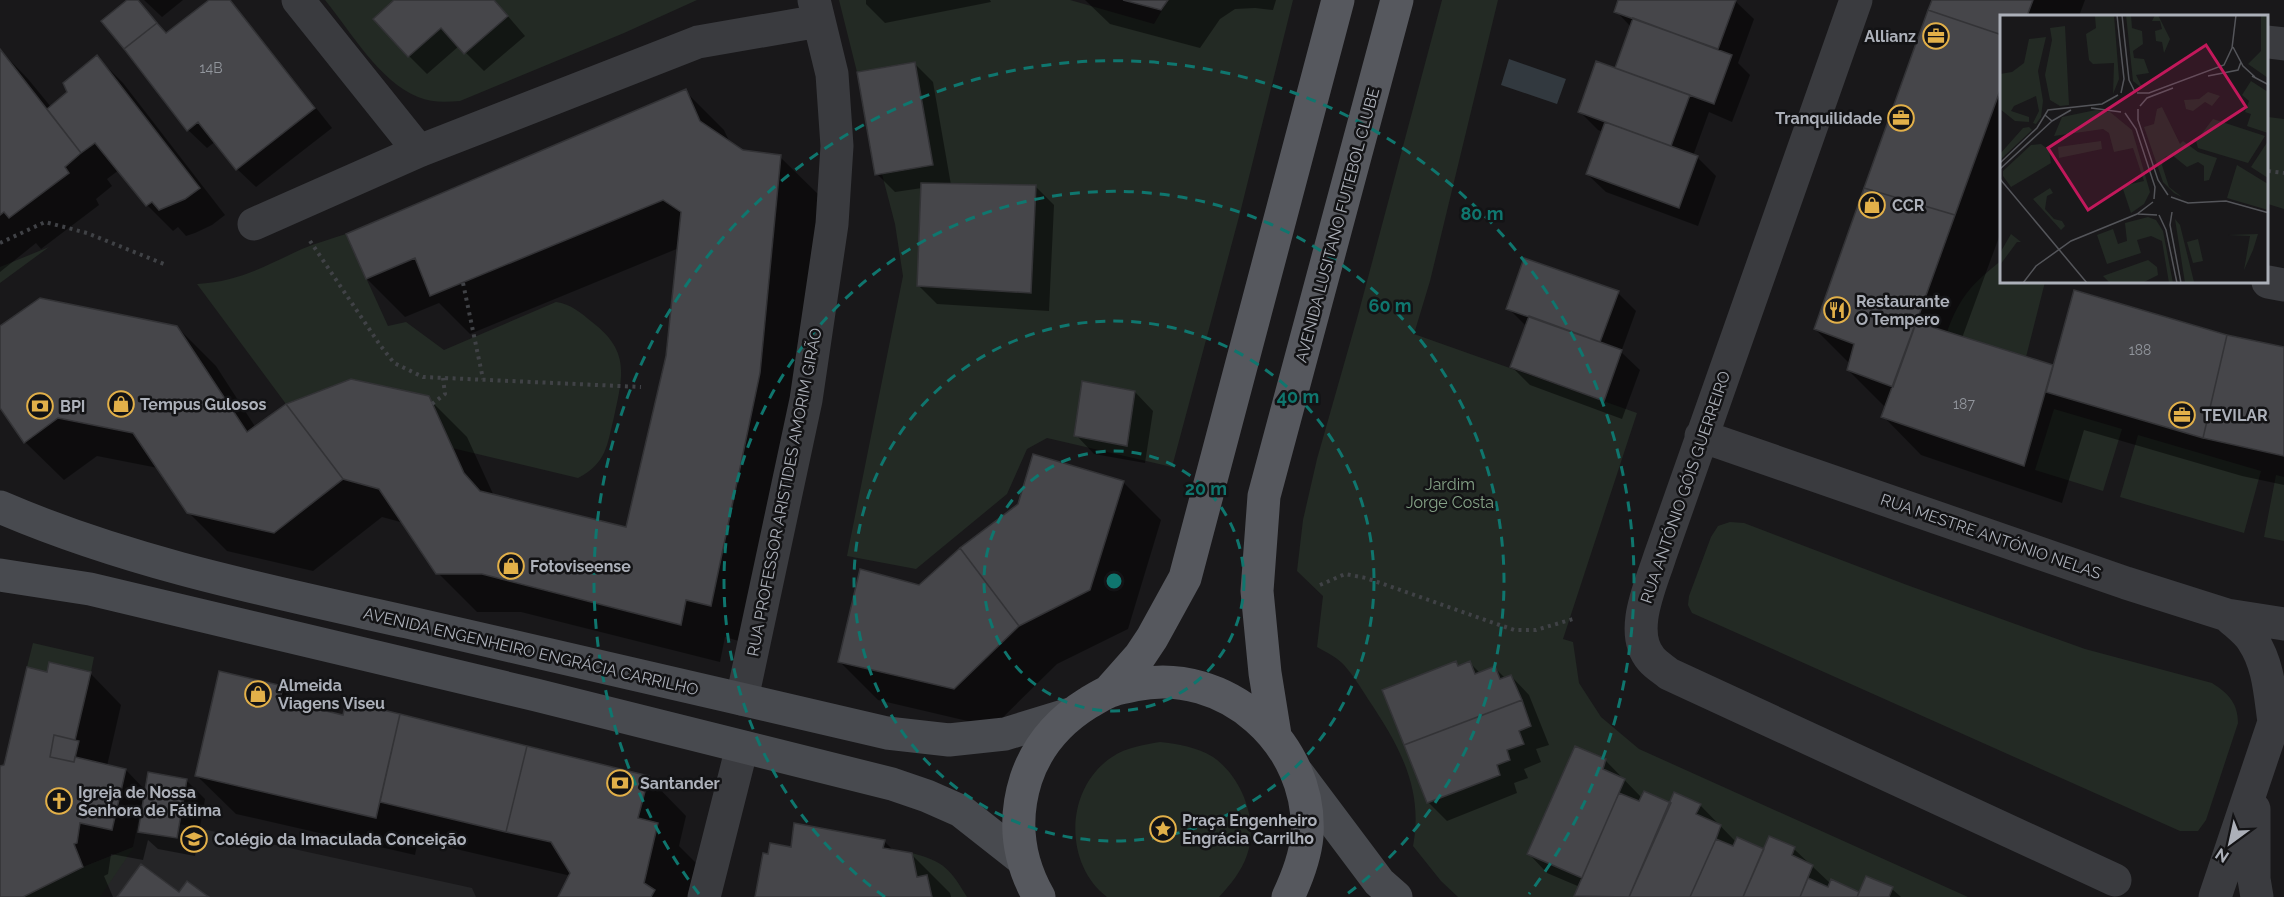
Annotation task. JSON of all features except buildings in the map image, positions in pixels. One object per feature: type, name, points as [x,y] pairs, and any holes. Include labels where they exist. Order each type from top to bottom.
[{"type":"main road","points":[[1030,882],[1018,827],[1021,795],[1031,765],[1048,737],[1070,714],[1109,691],[1140,656],[1185,578],[1338,0]]},
{"type":"main road","name":"AVENIDA LUSITANO FUTEBOL CLUBE","points":[[1275,735],[1265,674],[1257,591],[1264,496],[1397,0]]},
{"type":"main road","name":"AVENIDA ENGENHEIRO ENGRÁCIA CARRILHO","points":[[0,507],[50,529],[136,556],[265,591],[887,733],[949,740],[1005,734],[1070,714]]},
{"type":"main road","points":[[0,575],[90,589],[892,784],[961,811],[1030,882]]},
{"type":"main road","points":[[1109,691],[1154,681],[1199,686],[1241,705],[1275,735],[1298,774],[1378,882],[1396,897]]},
{"type":"main road","points":[[1288,897],[1301,867],[1307,836],[1305,805],[1298,774]]},
{"type":"street","points":[[298,0],[419,151]]},
{"type":"street","name":"RUA ANTÓNIO GÓIS GUERREIRO","points":[[1856,0],[1701,436],[1642,612],[1641,636],[1650,658],[1669,674],[2115,880]]},
{"type":"street","points":[[254,224],[419,151],[698,42],[817,11]]},
{"type":"street","name":"RUA PROFESSOR ARISTIDES AMORIM GIRÃO","points":[[742,699],[806,400],[832,224],[837,146],[832,74],[817,11]]},
{"type":"street","points":[[2269,42],[2284,44]]},
{"type":"street","points":[[2269,282],[2284,285]]},
{"type":"street","name":"RUA MESTRE ANTÓNIO NELAS","points":[[1701,436],[2115,579],[2227,615],[2280,627]]},
{"type":"street","points":[[2215,897],[2255,776],[2279,715],[2262,660],[2253,640],[2227,615]]},
{"type":"street","points":[[704,897],[742,747]]},
{"type":"street","points":[[2255,776],[2253,837],[2257,897]]},
{"type":"path","points":[[2269,171],[2284,173]]},
{"type":"path","points":[[289,209],[394,363],[423,377],[640,387]]},
{"type":"path","points":[[0,243],[45,222],[87,233],[164,264]]},
{"type":"path","points":[[463,283],[483,379]]},
{"type":"path","points":[[432,404],[445,394],[443,378]]},
{"type":"path","points":[[1320,585],[1345,574],[1366,578],[1514,630],[1536,630],[1574,619]]},
{"type":"shaded area","points":[[1509,59],[1566,79],[1557,104],[1501,85]]},
{"type":"shaded area","name":"Colégio da Imaculada Conceição","points":[[148,772],[187,779],[180,824],[472,888],[476,897],[23,897],[83,867],[133,847]]},
{"type":"green space","points":[[325,0],[697,0],[460,101],[444,102],[418,97],[391,80],[367,55]]},
{"type":"green space","points":[[839,0],[1070,0],[1154,24],[1168,0],[1293,0],[1240,213],[1172,467],[1047,438],[1027,449],[1007,494],[916,569],[847,556],[903,276],[895,224],[882,174],[933,164],[915,62],[857,72]]},
{"type":"green space","name":"Jardim Jorge Costa","points":[[1442,0],[1498,0],[1430,281],[1414,334],[1637,413],[1563,639],[1573,642],[1579,683],[1601,717],[1639,749],[1968,897],[1458,897],[1441,881],[1413,846],[1415,805],[1412,787],[1399,751],[1354,677],[1339,660],[1317,647],[1323,596],[1297,571],[1303,520],[1317,459]]},
{"type":"green space","points":[[2269,117],[2284,119],[2284,209],[2269,204]]},
{"type":"green space","points":[[346,234],[388,326],[406,322],[444,350],[556,302],[576,309],[604,333],[613,343],[618,354],[621,376],[607,445],[595,466],[578,478],[452,448],[429,396],[351,379],[286,404],[197,284],[239,276],[307,247]]},
{"type":"green space","points":[[49,247],[0,283],[0,267]]},
{"type":"green space","points":[[2000,262],[2000,284],[2044,284],[2026,357],[1947,332],[1962,300],[1983,276]]},
{"type":"green space","points":[[2054,409],[2122,429],[2103,491],[2035,470]]},
{"type":"green space","points":[[2138,435],[2261,471],[2244,533],[2120,497]]},
{"type":"green space","points":[[2276,475],[2284,477],[2284,541],[2264,537]]},
{"type":"green space","points":[[1730,522],[1744,523],[2085,649],[2212,683],[2231,699],[2238,716],[2238,723],[2206,820],[2198,831],[2180,831],[1692,613],[1688,605],[1689,596],[1711,537],[1718,526]]},
{"type":"green space","points":[[33,643],[94,657],[91,672],[49,662],[47,672],[27,667]]},
{"type":"green space","points":[[1160,742],[1194,748],[1213,757],[1232,776],[1245,801],[1251,828],[1247,855],[1235,878],[1219,897],[1107,897],[1093,882],[1083,865],[1077,846],[1075,826],[1078,806],[1085,787],[1096,771],[1112,757],[1141,745]]},
{"type":"green space","points":[[134,847],[100,897],[23,897],[83,867]]},
{"type":"green space","points":[[912,853],[946,868],[967,897],[932,897],[927,875],[917,877]]},
{"type":"place","name":"Allianz","points":[[1936,36]]},
{"type":"place","name":"Tranquilidade","points":[[1901,118]]},
{"type":"place","name":"CCR","points":[[1872,205]]},
{"type":"place","name":"Restaurante O Tempero","points":[[1837,310]]},
{"type":"place","name":"Tempus Gulosos","points":[[121,404]]},
{"type":"place","name":"BPI","points":[[40,406]]},
{"type":"place","name":"TEVILAR","points":[[2182,415]]},
{"type":"place","name":"Fotoviseense","points":[[511,566]]},
{"type":"place","name":"Almeida Viagens Viseu","points":[[258,694]]},
{"type":"place","name":"Santander","points":[[620,783]]},
{"type":"place","name":"Igreja de Nossa Senhora de Fátima","points":[[59,801]]},
{"type":"place","name":"Praça Engenheiro Engrácia Carrilho","points":[[1163,829]]},
{"type":"place","name":"Colégio da Imaculada Conceição","points":[[194,839]]}]
